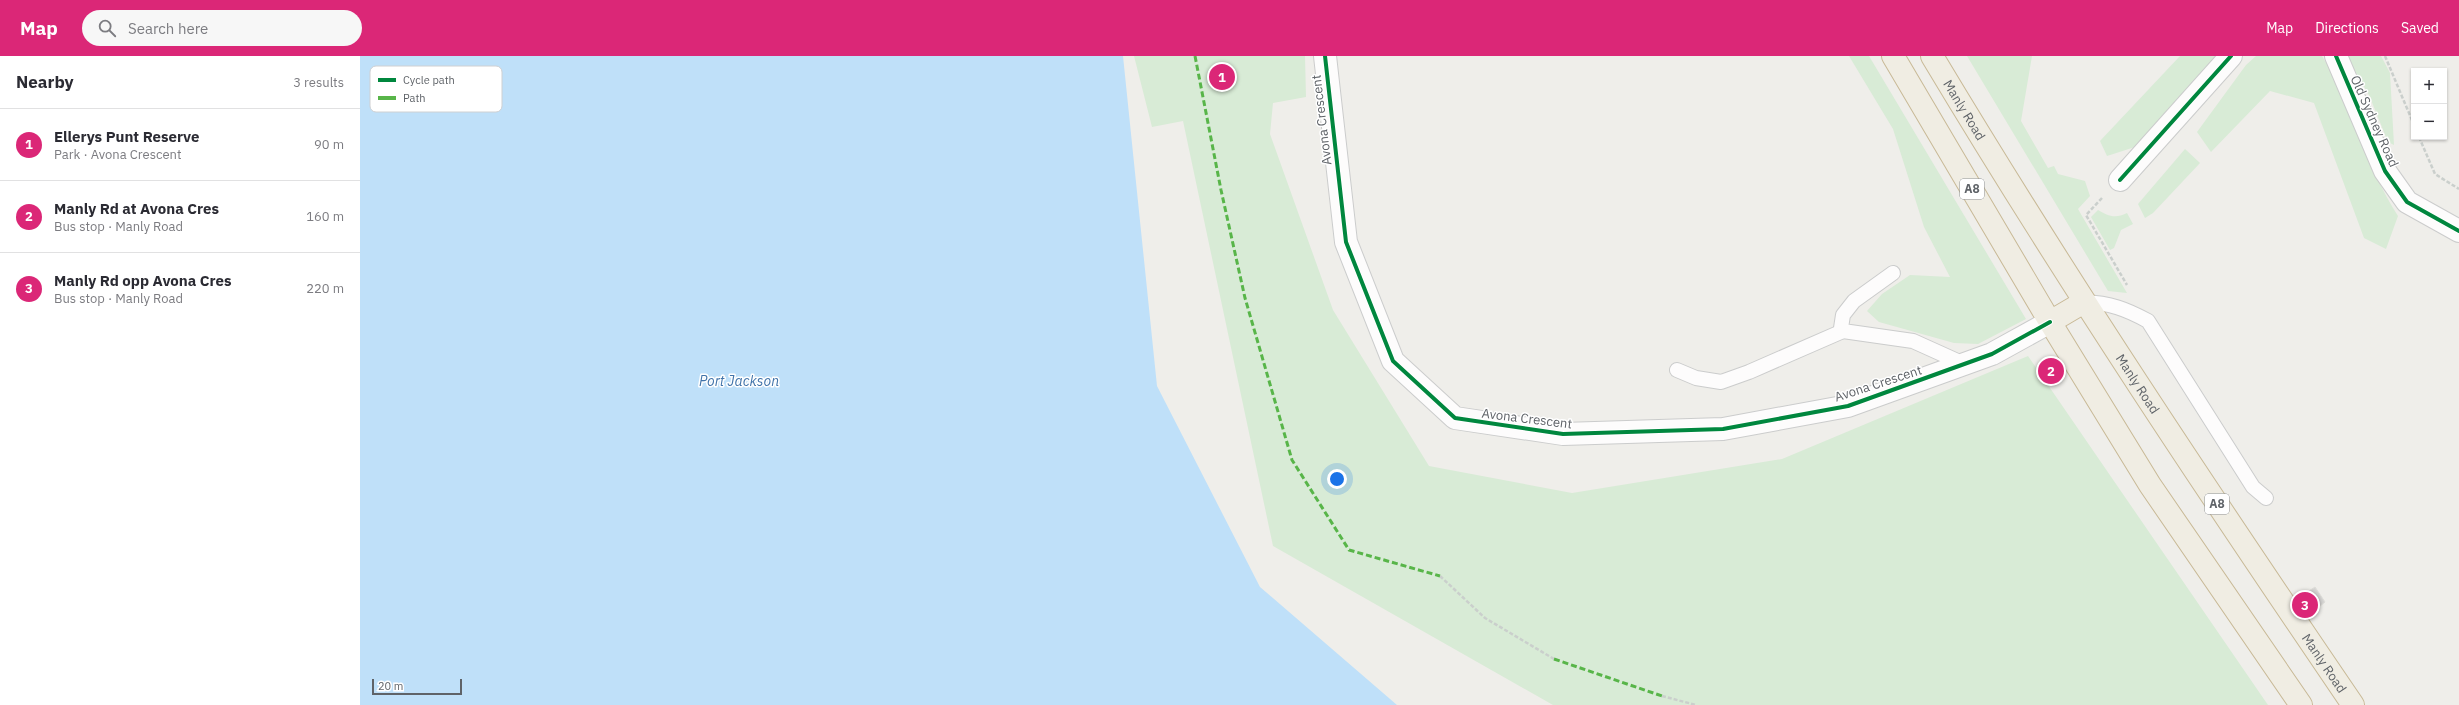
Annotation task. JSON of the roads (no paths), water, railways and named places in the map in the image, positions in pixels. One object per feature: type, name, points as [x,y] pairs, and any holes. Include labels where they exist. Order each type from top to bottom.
[{"type":"highway","name":"A8","points":[[1892,56],[2050,322],[2150,485],[2301,705]]},
{"type":"highway","name":"Manly Road","points":[[1932,56],[1990,153],[2175,442],[2354,705]]},
{"type":"highway","name":"Avona Crescent","points":[[2050,322],[2084,302]]},
{"type":"street","name":"Avona Crescent","points":[[1325,56],[1346,242],[1393,362],[1455,418],[1563,434],[1723,428],[1848,406],[1992,354],[2050,322]]},
{"type":"street","points":[[2120,180],[2231,56]]},
{"type":"street","name":"Old Sydney Road","points":[[2336,56],[2385,171],[2407,202],[2459,231]]},
{"type":"lane","points":[[1844,331],[1842,328],[1843,315],[1854,301],[1893,273]]},
{"type":"lane","points":[[2084,302],[2106,302],[2119,306],[2148,321],[2253,486],[2266,498]]},
{"type":"lane","points":[[1678,370],[1696,378],[1721,382],[1749,372],[1844,331],[1913,341],[1964,364]]},
{"type":"water","name":"Port Jackson","points":[[360,56],[1123,56],[1157,386],[1260,587],[1397,705],[360,705]]},
{"type":"place","name":"Ellerys Punt Reserve","points":[[1222,77]]},
{"type":"place","name":"Manly Rd at Avona Cres","points":[[2051,371]]},
{"type":"place","name":"Manly Rd opp Avona Cres","points":[[2305,605]]}]
